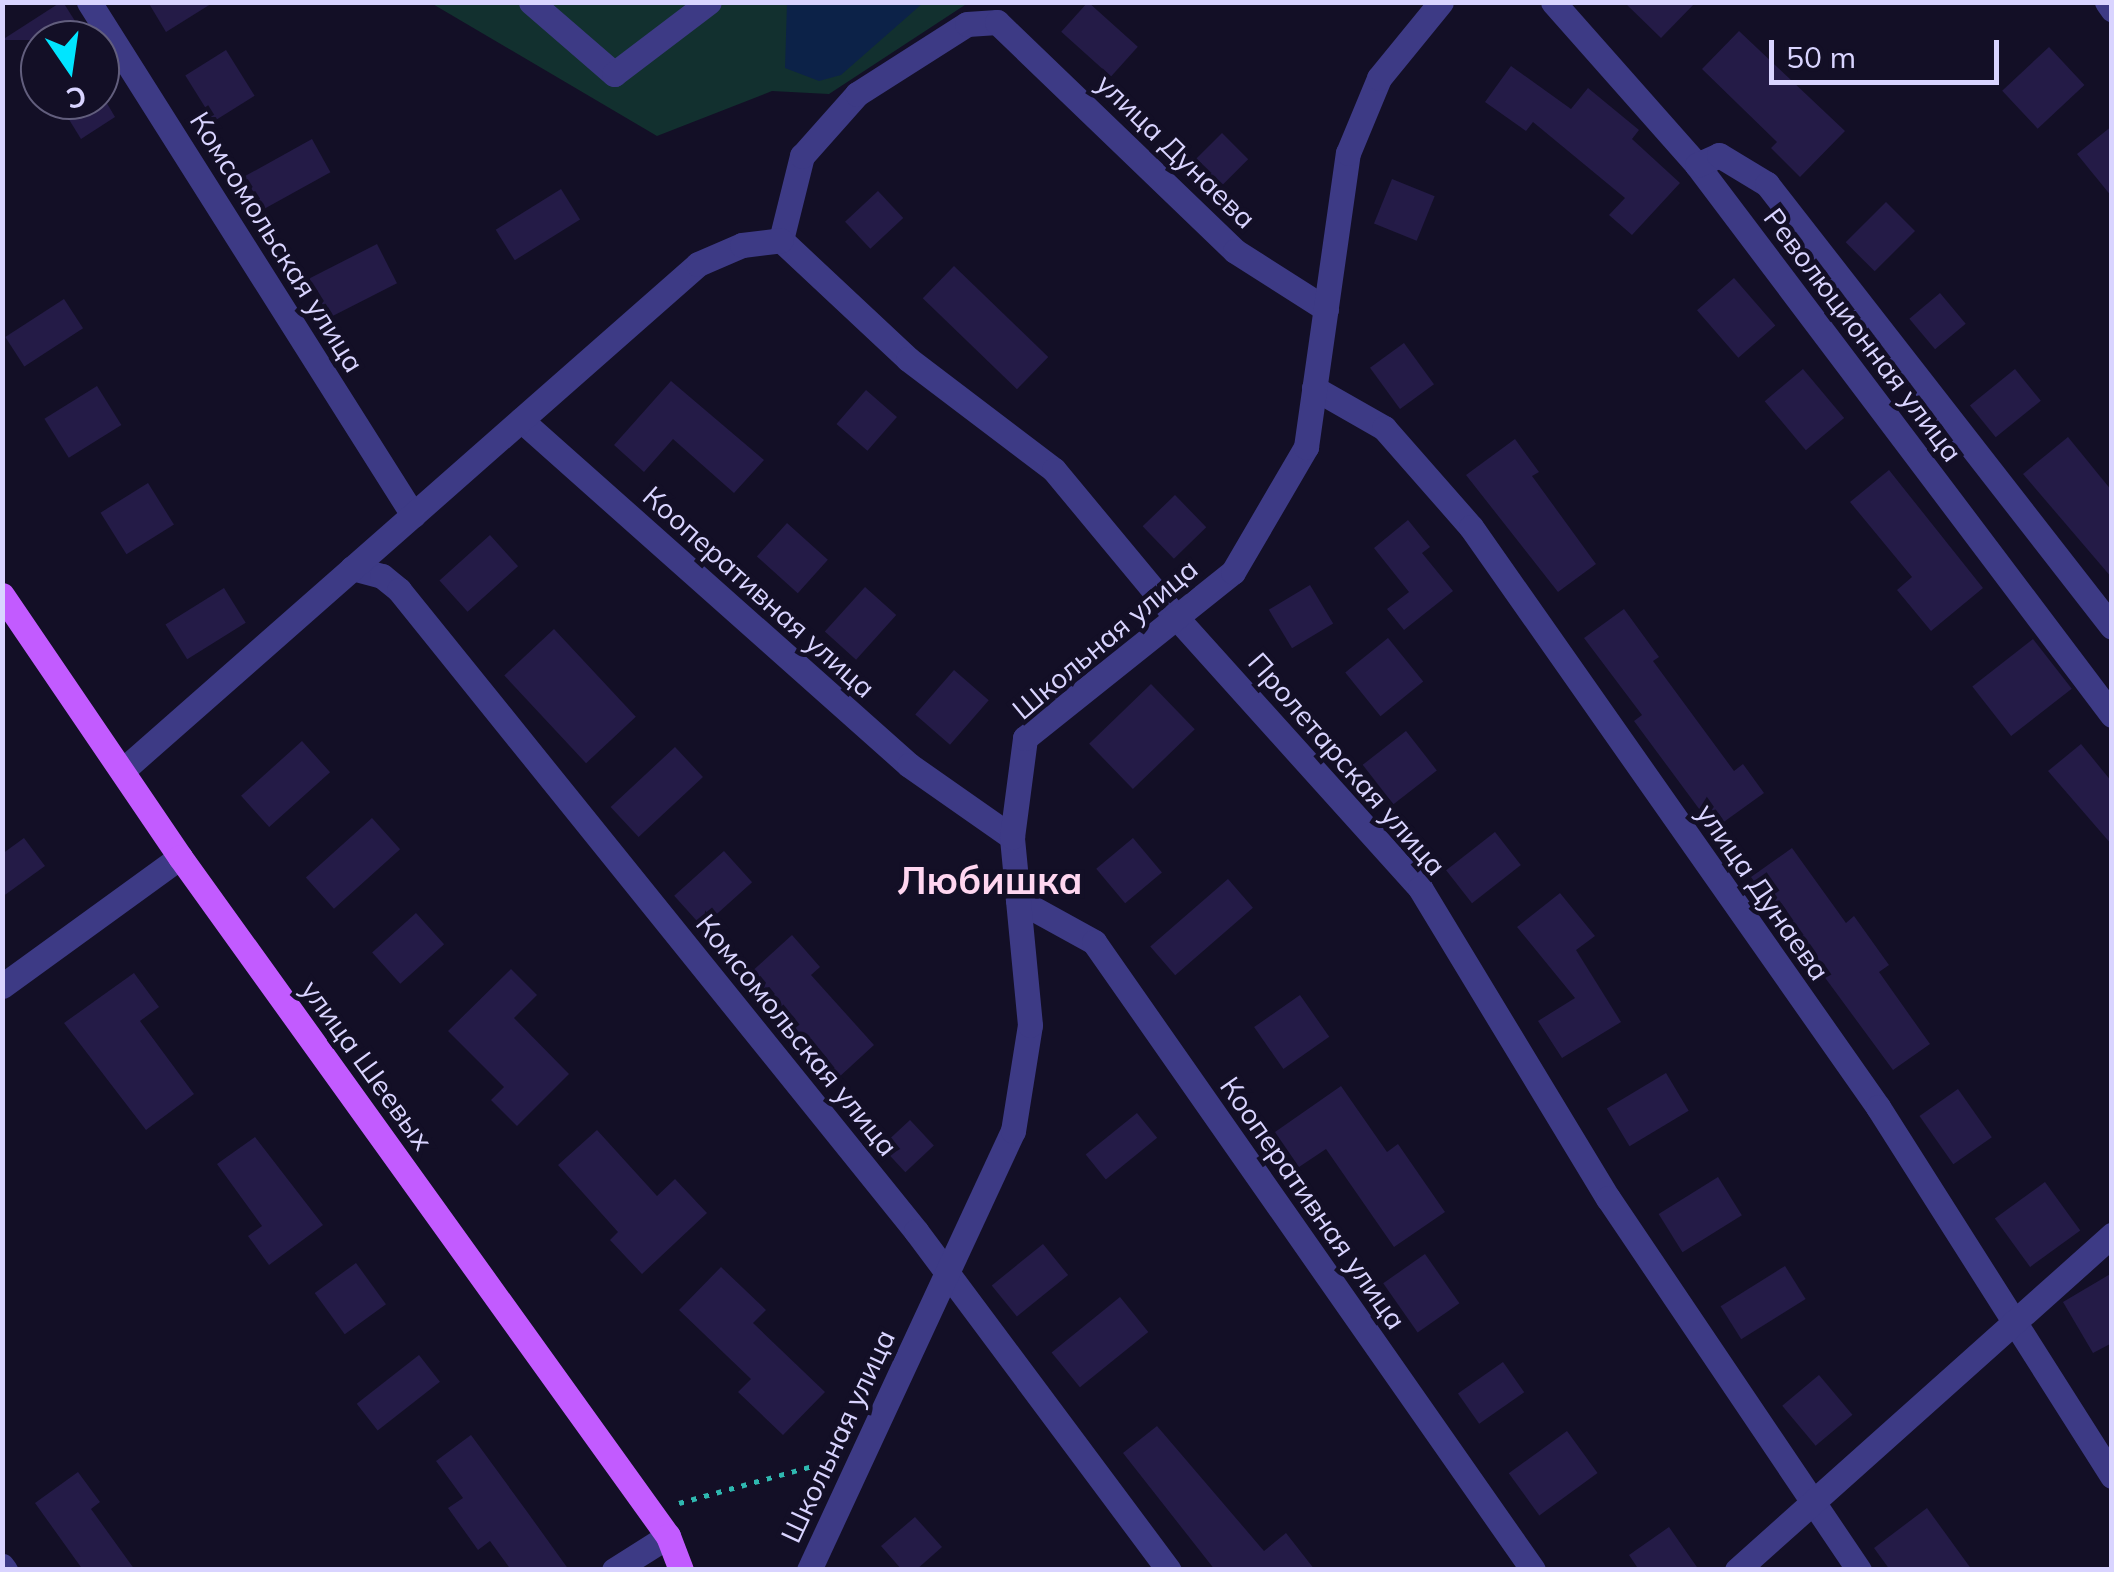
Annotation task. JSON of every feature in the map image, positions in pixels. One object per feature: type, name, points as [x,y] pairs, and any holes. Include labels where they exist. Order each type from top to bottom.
[{"type":"main road","name":"улица Шеевых","points":[[2,595],[180,857],[650,1510],[668,1536],[682,1570]]},
{"type":"street","name":"Комсомольская улица","points":[[89,2],[413,515]]},
{"type":"street","points":[[531,2],[614,74],[710,2]]},
{"type":"street","name":"Школьная улица","points":[[809,1570],[1013,1130],[1030,1024],[1012,838],[1025,738],[1233,572],[1306,447],[1348,153],[1379,78],[1441,2]]},
{"type":"street","name":"Революционная улица","points":[[1553,2],[1697,165],[2112,715]]},
{"type":"street","points":[[2107,2],[2112,9]]},
{"type":"street","name":"улица Дунаева","points":[[781,240],[802,156],[857,94],[967,24],[997,22],[1235,251],[1326,309]]},
{"type":"street","points":[[1697,165],[1719,155],[1768,184],[2112,627]]},
{"type":"street","points":[[122,771],[698,264],[742,245],[781,240]]},
{"type":"street","name":"Пролетарская улица","points":[[781,240],[908,359],[1054,470],[1176,617],[1420,888],[1608,1198],[1860,1570]]},
{"type":"street","name":"улица Дунаева","points":[[1314,388],[1384,428],[1470,527],[1878,1106],[2112,1476]]},
{"type":"street","name":"Кооперативная улица","points":[[521,420],[909,765],[1012,838]]},
{"type":"street","name":"Комсомольская улица","points":[[352,568],[382,576],[399,590],[916,1231],[1169,1570]]},
{"type":"street","points":[[2,986],[180,857]]},
{"type":"street","name":"Кооперативная улица","points":[[1018,900],[1094,942],[1533,1570]]},
{"type":"street","points":[[1737,1570],[2015,1326],[2112,1235]]},
{"type":"street","points":[[614,1570],[668,1536]]},
{"type":"path","points":[[650,1510],[864,1452]]},
{"type":"green space","points":[[431,3],[968,3],[829,94],[772,91],[657,136]]},
{"type":"water","points":[[787,2],[923,3],[841,75],[819,81],[785,68]]},
{"type":"building","points":[[61,2],[74,20],[33,20]]},
{"type":"building","points":[[148,2],[214,2],[166,32]]},
{"type":"building","points":[[1088,2],[1138,47],[1111,77],[1061,32]]},
{"type":"building","points":[[1624,2],[1696,2],[1661,38]]},
{"type":"building","points":[[20,28],[20,40],[2,40]]},
{"type":"building","points":[[1739,31],[1845,131],[1800,177],[1771,148],[1777,142],[1702,69]]},
{"type":"building","points":[[2049,47],[2084,85],[2038,129],[2002,91]]},
{"type":"building","points":[[226,50],[255,96],[214,121],[185,75]]},
{"type":"building","points":[[1511,66],[1571,109],[1588,88],[1639,130],[1632,139],[1680,183],[1632,235],[1609,215],[1625,198],[1533,122],[1526,131],[1485,102]]},
{"type":"building","points":[[69,120],[110,120],[81,139]]},
{"type":"building","points":[[2112,126],[2112,197],[2077,154]]},
{"type":"building","points":[[1222,133],[1248,159],[1216,191],[1190,165]]},
{"type":"building","points":[[312,139],[330,172],[263,210],[245,176]]},
{"type":"building","points":[[1392,179],[1435,196],[1417,241],[1374,224]]},
{"type":"building","points":[[561,189],[580,220],[515,260],[496,230]]},
{"type":"building","points":[[878,191],[903,218],[870,249],[845,222]]},
{"type":"building","points":[[1886,202],[1915,231],[1875,271],[1846,242]]},
{"type":"building","points":[[377,244],[397,283],[329,318],[309,279]]},
{"type":"building","points":[[954,266],[1048,357],[1017,389],[923,298]]},
{"type":"building","points":[[1734,278],[1775,326],[1738,358],[1697,310]]},
{"type":"building","points":[[1940,293],[1966,324],[1935,349],[1909,319]]},
{"type":"building","points":[[64,299],[83,328],[24,366],[5,337]]},
{"type":"building","points":[[1404,343],[1434,384],[1400,409],[1370,368]]},
{"type":"building","points":[[1803,369],[1844,418],[1806,450],[1765,401]]},
{"type":"building","points":[[2015,369],[2041,401],[1996,437],[1970,406]]},
{"type":"building","points":[[671,381],[764,460],[734,493],[673,439],[644,472],[614,445]]},
{"type":"building","points":[[97,386],[121,425],[69,458],[44,419]]},
{"type":"building","points":[[866,390],[897,417],[867,451],[836,424]]},
{"type":"building","points":[[2068,437],[2112,491],[2112,578],[2023,474]]},
{"type":"building","points":[[1515,439],[1539,472],[1532,476],[1596,564],[1558,592],[1466,475]]},
{"type":"building","points":[[1889,470],[1983,588],[1931,631],[1897,590],[1912,577],[1850,502]]},
{"type":"building","points":[[148,483],[174,525],[126,554],[101,513]]},
{"type":"building","points":[[1175,495],[1206,527],[1174,559],[1143,526]]},
{"type":"building","points":[[1408,520],[1430,547],[1422,553],[1453,591],[1404,630],[1387,609],[1409,592],[1374,548]]},
{"type":"building","points":[[787,523],[828,560],[798,593],[757,556]]},
{"type":"building","points":[[490,535],[518,566],[468,612],[439,581]]},
{"type":"building","points":[[1310,585],[1333,624],[1292,648],[1269,610]]},
{"type":"building","points":[[865,587],[896,615],[856,660],[825,632]]},
{"type":"building","points":[[224,588],[246,623],[187,659],[165,625]]},
{"type":"building","points":[[1624,609],[1659,657],[1653,661],[1734,771],[1743,764],[1764,793],[1714,829],[1634,721],[1642,715],[1584,638]]},
{"type":"building","points":[[554,629],[636,717],[586,763],[504,675]]},
{"type":"building","points":[[1388,638],[1423,682],[1380,716],[1345,673]]},
{"type":"building","points":[[2033,639],[2072,689],[2011,736],[1972,686]]},
{"type":"building","points":[[954,670],[989,700],[950,745],[915,715]]},
{"type":"building","points":[[1151,684],[1195,729],[1133,789],[1089,744]]},
{"type":"building","points":[[1406,731],[1437,770],[1393,804],[1363,765]]},
{"type":"building","points":[[302,741],[330,772],[269,827],[241,796]]},
{"type":"building","points":[[2081,744],[2112,782],[2112,845],[2048,771]]},
{"type":"building","points":[[675,747],[703,777],[639,837],[611,807]]},
{"type":"building","points":[[372,818],[400,849],[334,909],[306,878]]},
{"type":"building","points":[[1495,832],[1521,865],[1472,903],[1446,870]]},
{"type":"building","points":[[24,838],[45,866],[2,897],[2,854]]},
{"type":"building","points":[[1133,838],[1162,872],[1125,903],[1096,869]]},
{"type":"building","points":[[1792,848],[1846,923],[1854,916],[1889,965],[1879,972],[1930,1044],[1893,1070],[1751,877]]},
{"type":"building","points":[[724,851],[752,882],[702,927],[674,896]]},
{"type":"building","points":[[1228,879],[1253,908],[1175,975],[1150,947]]},
{"type":"building","points":[[1560,893],[1595,936],[1576,950],[1621,1022],[1562,1058],[1538,1021],[1575,998],[1517,927]]},
{"type":"building","points":[[416,913],[444,944],[400,984],[372,952]]},
{"type":"building","points":[[792,935],[820,967],[811,975],[874,1045],[838,1078],[749,974]]},
{"type":"building","points":[[511,969],[537,995],[514,1018],[569,1074],[517,1126],[491,1100],[504,1087],[448,1031]]},
{"type":"building","points":[[134,973],[159,1007],[140,1021],[194,1094],[146,1130],[64,1023]]},
{"type":"building","points":[[1300,995],[1329,1037],[1283,1069],[1254,1027]]},
{"type":"building","points":[[1666,1073],[1689,1111],[1630,1146],[1607,1109]]},
{"type":"building","points":[[1341,1086],[1387,1152],[1398,1144],[1445,1212],[1394,1247],[1326,1149],[1299,1167],[1275,1132]]},
{"type":"building","points":[[1958,1089],[1992,1137],[1953,1164],[1919,1116]]},
{"type":"building","points":[[1137,1113],[1157,1138],[1106,1179],[1086,1155]]},
{"type":"building","points":[[910,1120],[934,1146],[905,1172],[881,1147]]},
{"type":"building","points":[[597,1130],[657,1196],[675,1179],[707,1213],[642,1274],[610,1240],[618,1232],[558,1165]]},
{"type":"building","points":[[255,1137],[323,1225],[269,1265],[248,1236],[262,1226],[217,1164]]},
{"type":"building","points":[[1718,1177],[1742,1215],[1682,1252],[1659,1214]]},
{"type":"building","points":[[2045,1182],[2080,1231],[2030,1267],[1995,1218]]},
{"type":"building","points":[[1043,1244],[1068,1275],[1017,1317],[992,1286]]},
{"type":"building","points":[[1425,1254],[1459,1303],[1418,1332],[1383,1283]]},
{"type":"building","points":[[356,1263],[386,1304],[345,1334],[315,1293]]},
{"type":"building","points":[[1785,1266],[1806,1299],[1741,1339],[1721,1306]]},
{"type":"building","points":[[721,1267],[766,1310],[753,1323],[825,1392],[783,1435],[738,1392],[751,1379],[679,1310]]},
{"type":"building","points":[[2112,1273],[2112,1343],[2093,1353],[2063,1302]]},
{"type":"building","points":[[1120,1297],[1148,1332],[1080,1387],[1052,1352]]},
{"type":"building","points":[[419,1355],[440,1382],[378,1430],[357,1404]]},
{"type":"building","points":[[1503,1362],[1524,1392],[1479,1424],[1458,1394]]},
{"type":"building","points":[[1819,1375],[1852,1415],[1816,1446],[1782,1406]]},
{"type":"building","points":[[1157,1426],[1264,1551],[1286,1533],[1315,1570],[1215,1570],[1123,1453]]},
{"type":"building","points":[[1567,1431],[1598,1473],[1539,1515],[1509,1473]]},
{"type":"building","points":[[471,1435],[569,1570],[511,1570],[490,1541],[478,1550],[448,1508],[463,1498],[436,1461]]},
{"type":"building","points":[[78,1472],[100,1502],[91,1509],[135,1570],[83,1570],[35,1503]]},
{"type":"building","points":[[1927,1508],[1972,1570],[1890,1570],[1874,1548]]},
{"type":"building","points":[[915,1517],[942,1547],[916,1570],[902,1570],[881,1546]]},
{"type":"building","points":[[1669,1527],[1699,1570],[1639,1570],[1629,1555]]},
{"type":"district","name":"Любишка","points":[[990,881]]}]
